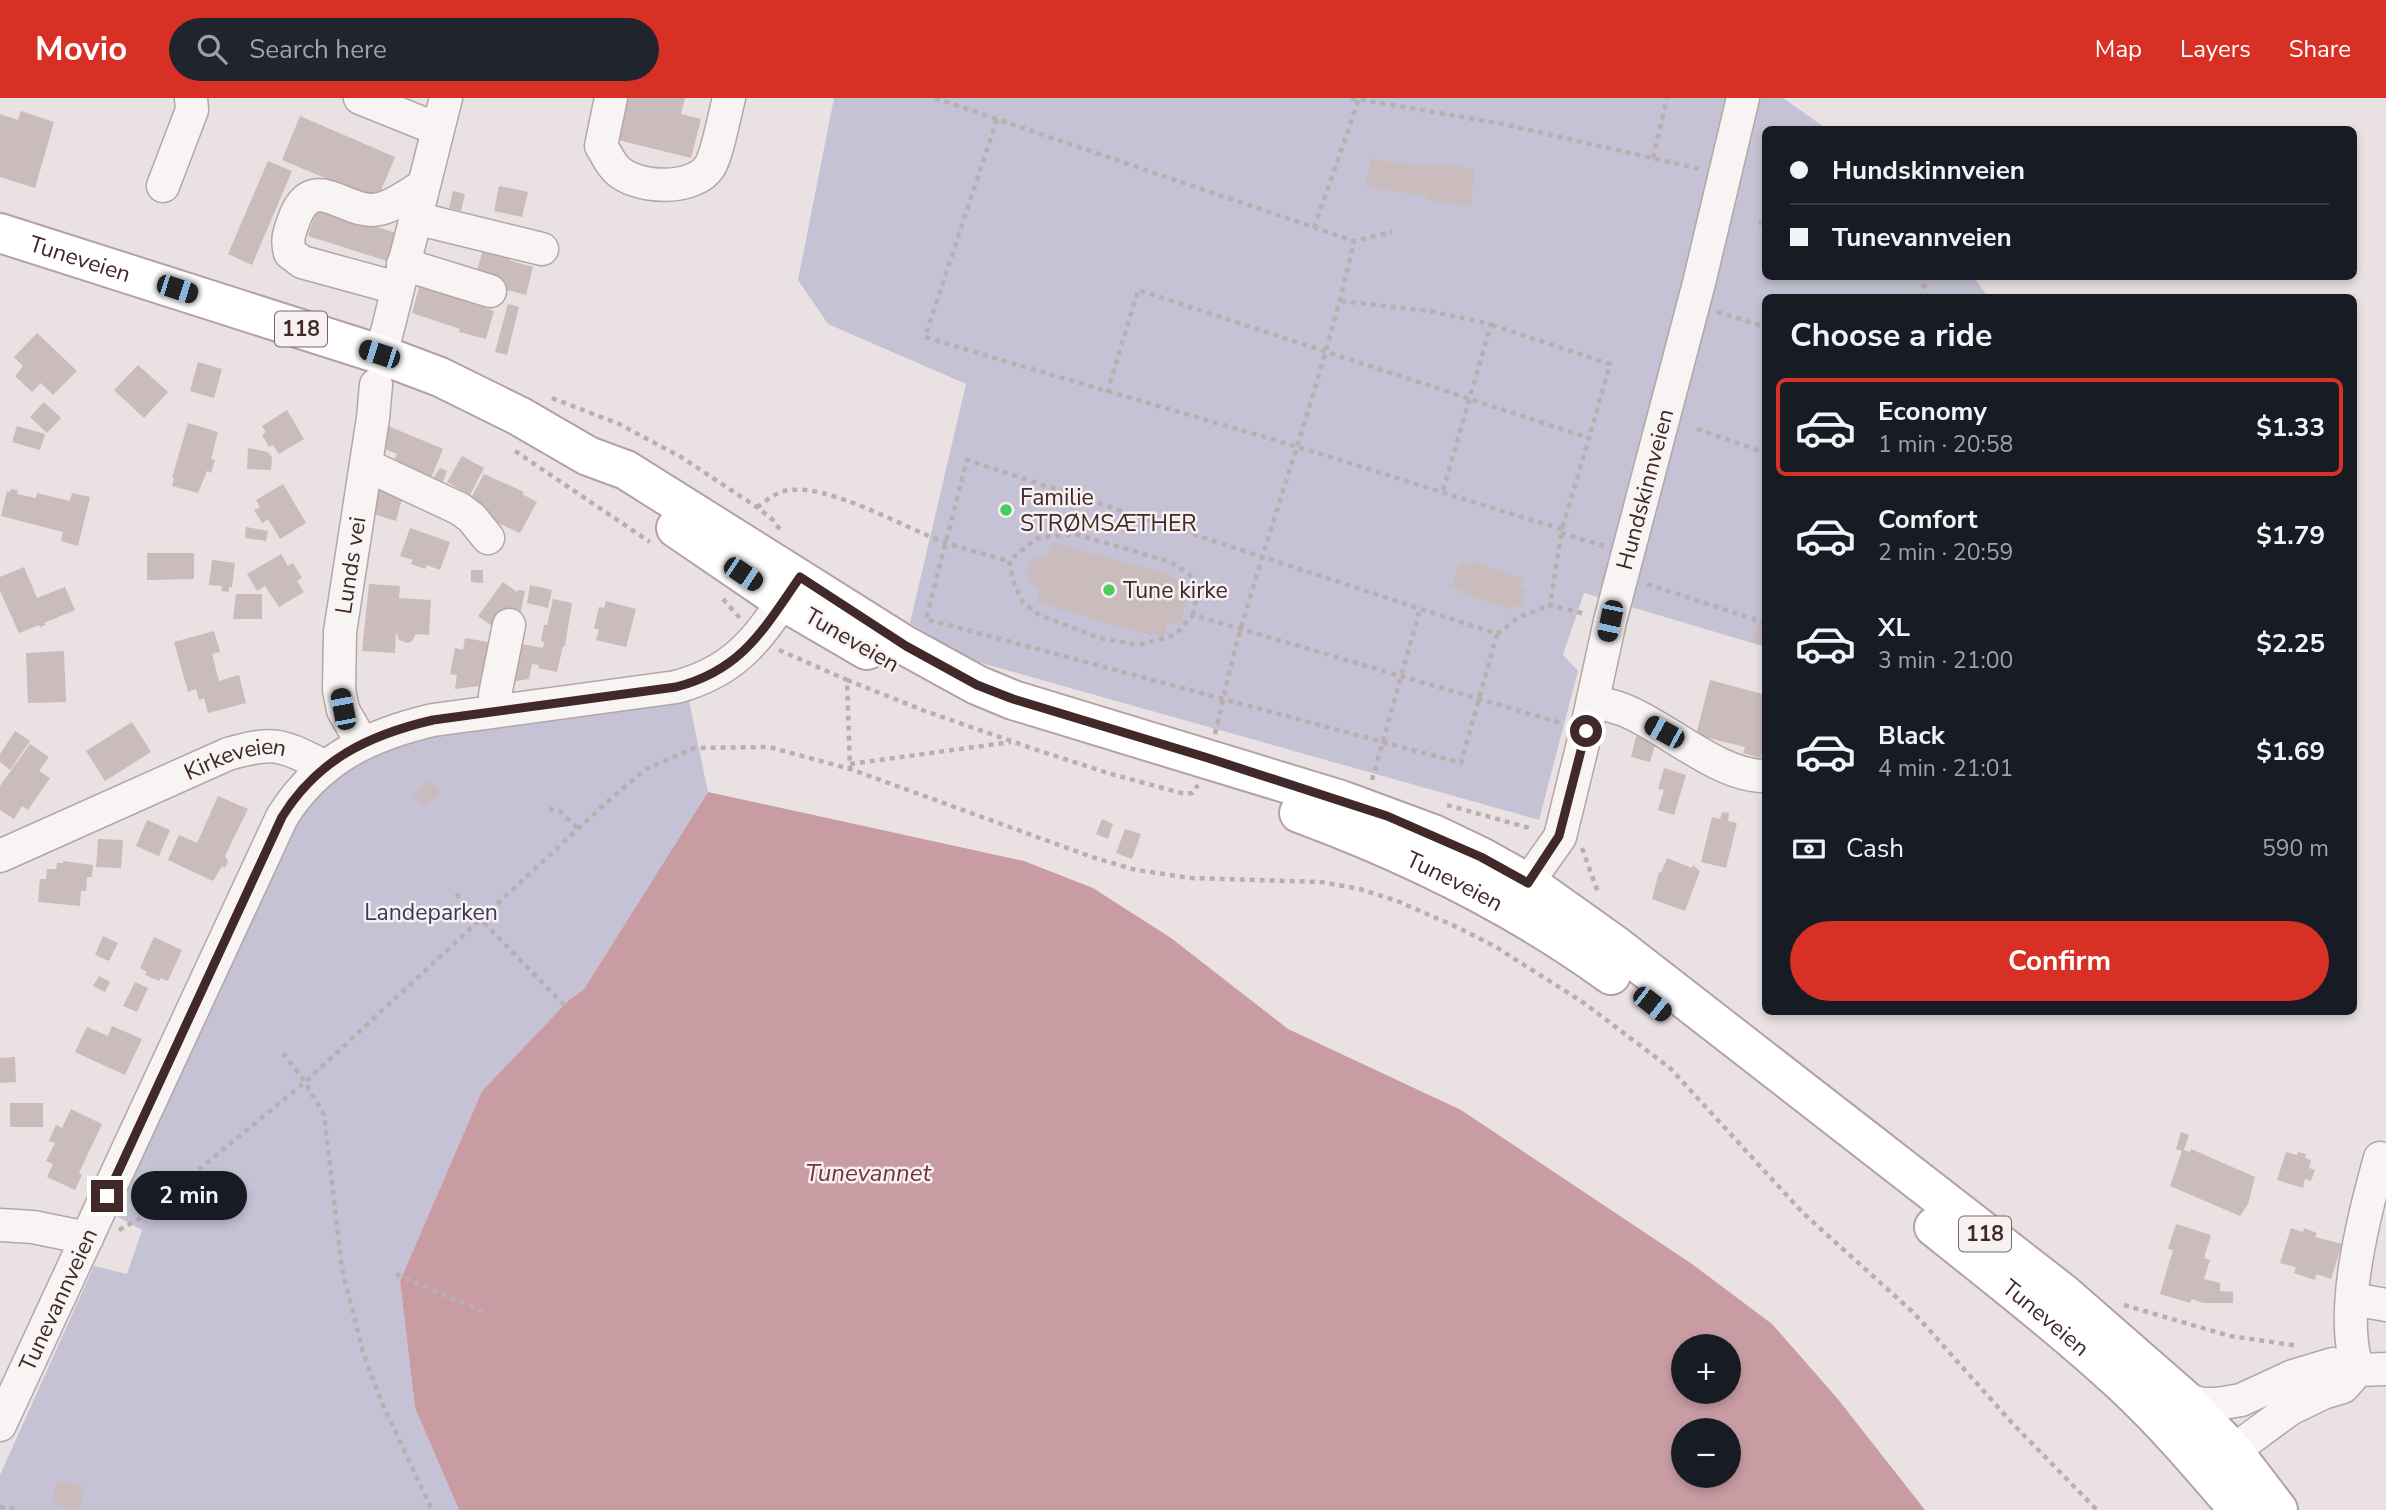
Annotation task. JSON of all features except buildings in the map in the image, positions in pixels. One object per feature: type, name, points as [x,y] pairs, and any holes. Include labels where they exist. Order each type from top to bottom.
[{"type":"main road","name":"Tuneveien","points":[[0,233],[379,354],[440,377],[519,416],[588,456],[626,470],[792,589],[977,685],[1013,699],[1208,760],[1344,829],[1409,857],[1519,895],[1615,945],[2064,1294],[2183,1398],[2233,1451]]},
{"type":"main road","name":"Tuneveien","points":[[1519,895],[1558,937],[1652,1004],[2060,1329],[2124,1385],[2183,1445]]},
{"type":"main road","name":"118","points":[[2183,1445],[2239,1510]]},
{"type":"main road","name":"118","points":[[2233,1451],[2278,1510]]},
{"type":"street","points":[[163,186],[192,110],[191,98]]},
{"type":"street","points":[[360,98],[437,128]]},
{"type":"street","points":[[386,336],[446,98]]},
{"type":"street","points":[[611,98],[601,146],[616,170],[634,179],[665,186],[688,183],[709,167],[729,98]]},
{"type":"street","name":"Hundskinnveien","points":[[1519,895],[1546,833],[1589,716],[1610,621],[1618,562],[1692,307],[1743,98]]},
{"type":"street","points":[[423,186],[379,209],[369,209],[321,195],[307,197],[300,203],[286,239],[290,253],[302,262],[491,292]]},
{"type":"street","points":[[415,218],[542,250]]},
{"type":"street","name":"Lunds vei","points":[[362,743],[343,709],[339,690],[340,632],[376,385]]},
{"type":"street","points":[[366,465],[460,509],[472,518],[488,538]]},
{"type":"street","points":[[326,767],[362,743],[397,728],[433,720],[676,687],[694,682],[724,668],[758,637],[792,589]]},
{"type":"street","points":[[496,711],[495,695],[509,625]]},
{"type":"street","points":[[1589,716],[1625,710],[1723,765],[1762,776]]},
{"type":"street","name":"Kirkeveien","points":[[0,856],[228,754],[256,746],[281,745],[326,767]]},
{"type":"street","name":"Tunevannveien","points":[[0,1425],[282,817],[305,785],[326,767]]},
{"type":"street","points":[[2372,1369],[2352,1351],[2353,1299],[2363,1219],[2380,1158]]},
{"type":"street","points":[[0,1225],[33,1227],[88,1238]]},
{"type":"street","points":[[2353,1299],[2386,1305]]},
{"type":"street","points":[[2183,1398],[2202,1404],[2217,1404],[2241,1400],[2294,1376],[2333,1364],[2372,1369]]},
{"type":"street","points":[[2183,1445],[2233,1451],[2290,1409],[2323,1393],[2343,1387],[2372,1369]]},
{"type":"path","points":[[935,98],[1354,241],[1392,232]]},
{"type":"path","points":[[1351,98],[1503,124],[1725,174]]},
{"type":"path","points":[[1653,158],[1667,98]]},
{"type":"path","points":[[1314,228],[1359,99]]},
{"type":"path","points":[[997,119],[925,337],[1107,393],[1298,447],[1562,531],[1618,562],[1762,620]]},
{"type":"path","points":[[715,590],[758,637],[775,649],[847,680],[925,711],[1111,774],[1185,794],[1192,793],[1208,760],[1240,628],[1326,352],[1354,241]]},
{"type":"path","points":[[1107,393],[1138,290],[1590,438]]},
{"type":"path","points":[[1341,301],[1429,311],[1491,324],[1610,364],[1562,531],[1550,604]]},
{"type":"path","points":[[1692,307],[1724,313],[1762,326]]},
{"type":"path","points":[[1442,494],[1491,324]]},
{"type":"path","points":[[1697,429],[1762,452]]},
{"type":"path","points":[[508,446],[651,543]]},
{"type":"path","points":[[1497,634],[967,460],[926,619],[1461,762],[1497,634],[1519,617],[1550,604],[1610,621]]},
{"type":"path","points":[[757,507],[782,491],[803,490],[844,500],[944,542],[1009,561]]},
{"type":"path","points":[[1074,534],[1171,562],[1193,577],[1197,594],[1193,615],[1175,635],[1138,645],[1100,638],[1039,615],[1023,603],[1013,580],[1009,561],[1037,538],[1074,534]]},
{"type":"path","points":[[1371,785],[1420,609]]},
{"type":"path","points":[[1193,615],[1479,698],[1589,716]]},
{"type":"path","points":[[847,680],[850,766]]},
{"type":"path","points":[[850,766],[1012,741]]},
{"type":"path","points":[[88,1238],[116,1231],[139,1219],[305,1082],[646,769],[694,748],[769,747],[850,766],[1080,852],[1136,870],[1190,878],[1321,882],[1360,889],[1425,913],[1496,947],[1584,1003],[1670,1068],[1803,1213],[1915,1314],[2013,1424],[2096,1510]]},
{"type":"path","points":[[549,809],[560,811],[578,830]]},
{"type":"path","points":[[1546,833],[1581,844],[1603,904]]},
{"type":"path","points":[[456,894],[564,1005]]},
{"type":"path","points":[[283,1053],[305,1082],[324,1115],[342,1269],[363,1352],[381,1401],[432,1510]]},
{"type":"path","points":[[396,1274],[488,1314]]},
{"type":"path","points":[[2120,1304],[2230,1336],[2302,1347]]},
{"type":"path","points":[[0,1507],[19,1510]]},
{"type":"green space","points":[[834,98],[1783,98],[1823,126],[1762,126],[1762,280],[1976,280],[1986,294],[1762,294],[1762,646],[1584,593],[1563,655],[1578,671],[1539,820],[967,659],[910,623],[966,384],[828,324],[798,280]]},
{"type":"green space","name":"Landeparken","points":[[688,696],[708,792],[584,989],[568,1001],[482,1091],[400,1281],[415,1408],[459,1510],[0,1510],[0,1475],[94,1266],[127,1274],[142,1230],[111,1213],[293,826],[319,793],[366,759],[415,740]]},
{"type":"water","name":"Tunevannet","points":[[708,792],[1024,861],[1093,888],[1171,938],[1288,1029],[1461,1110],[1692,1264],[1772,1324],[1837,1398],[1925,1510],[459,1510],[415,1408],[400,1281],[482,1091],[568,1001],[584,989]]},
{"type":"place","name":"Familie STRØMSÆTHER","points":[[1006,510]]},
{"type":"place","name":"Tune kirke","points":[[1109,590]]},
{"type":"route","points":[[107,1196],[282,817],[305,785],[344,753],[397,728],[433,720],[676,687],[694,682],[724,668],[758,637],[800,577],[906,646],[977,685],[1013,699],[1387,816],[1433,834],[1528,883],[1559,836],[1586,731]]}]
